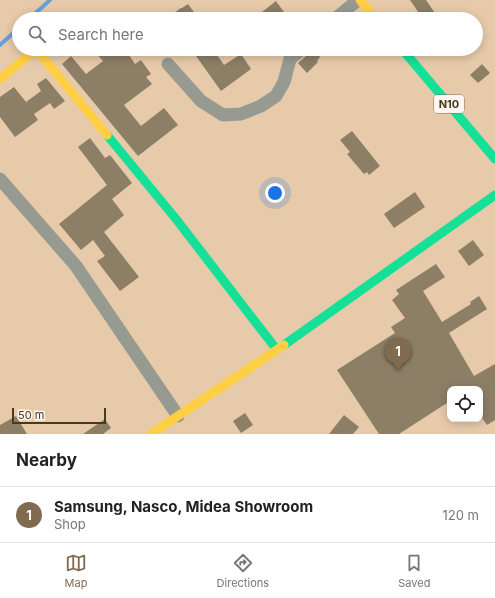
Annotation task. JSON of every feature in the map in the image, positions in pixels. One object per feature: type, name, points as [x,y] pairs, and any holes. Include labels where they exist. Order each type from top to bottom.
[{"type":"main road","points":[[359,0],[370,12]]},
{"type":"main road","points":[[0,79],[29,56]]},
{"type":"main road","points":[[41,56],[176,219],[277,350]]},
{"type":"main road","name":"N10","points":[[408,56],[495,159]]},
{"type":"main road","points":[[151,434],[277,350],[495,196]]},
{"type":"street","points":[[344,12],[359,0]]},
{"type":"street","points":[[168,64],[201,101],[223,115],[241,114],[261,106],[276,96],[284,82],[290,59],[294,56]]},
{"type":"street","points":[[0,179],[76,266],[178,416]]},
{"type":"building","points":[[410,0],[426,0],[434,12],[418,12]]},
{"type":"building","points":[[276,1],[284,12],[262,12]]},
{"type":"building","points":[[188,4],[194,12],[175,12]]},
{"type":"building","points":[[71,56],[86,74],[103,61],[98,56],[130,56],[135,64],[141,60],[151,74],[146,77],[152,84],[124,105],[141,126],[164,108],[178,125],[138,156],[62,64]]},
{"type":"building","points":[[196,56],[218,56],[224,65],[238,56],[242,56],[251,69],[221,91]]},
{"type":"building","points":[[306,56],[320,56],[317,61],[318,62],[307,73],[298,63]]},
{"type":"building","points":[[482,64],[490,73],[478,83],[470,75]]},
{"type":"building","points":[[46,78],[65,101],[54,109],[50,103],[34,114],[38,120],[15,137],[0,117],[0,97],[14,87],[26,102],[41,91],[37,84]]},
{"type":"building","points":[[352,131],[380,166],[369,175],[367,172],[364,174],[347,154],[350,152],[340,140]]},
{"type":"building","points":[[90,138],[105,158],[110,155],[132,183],[112,199],[124,215],[104,232],[139,277],[120,291],[97,261],[105,256],[93,240],[81,250],[59,224],[107,185],[78,147]]},
{"type":"building","points":[[415,192],[425,207],[394,228],[384,214]]},
{"type":"building","points":[[473,240],[484,255],[469,266],[458,251]]},
{"type":"building","points":[[436,264],[445,277],[423,291],[442,322],[471,304],[470,302],[479,296],[487,309],[449,333],[474,376],[495,364],[495,420],[487,425],[483,419],[483,386],[447,386],[447,403],[399,434],[379,434],[337,370],[395,333],[391,327],[405,318],[392,300],[399,294],[396,290]]},
{"type":"building","points":[[245,413],[253,425],[241,433],[233,421]]},
{"type":"building","points":[[344,415],[359,427],[353,434],[329,434]]},
{"type":"building","points":[[16,416],[27,434],[0,434],[0,425]]},
{"type":"building","points":[[105,419],[111,428],[103,434],[83,434]]},
{"type":"waterway","points":[[37,12],[50,0]]},
{"type":"waterway","points":[[0,45],[12,34]]},
{"type":"traffic: fast","points":[[408,56],[495,159]]},
{"type":"traffic: fast","points":[[107,135],[176,219],[277,350]]},
{"type":"traffic: fast","points":[[284,345],[495,195]]},
{"type":"traffic: slow","points":[[360,0],[370,12]]},
{"type":"traffic: slow","points":[[0,79],[28,56]]},
{"type":"traffic: slow","points":[[42,56],[107,135]]},
{"type":"traffic: slow","points":[[151,434],[284,345]]},
{"type":"place","name":"Samsung, Nasco, Midea Showroom","points":[[398,371]]}]
